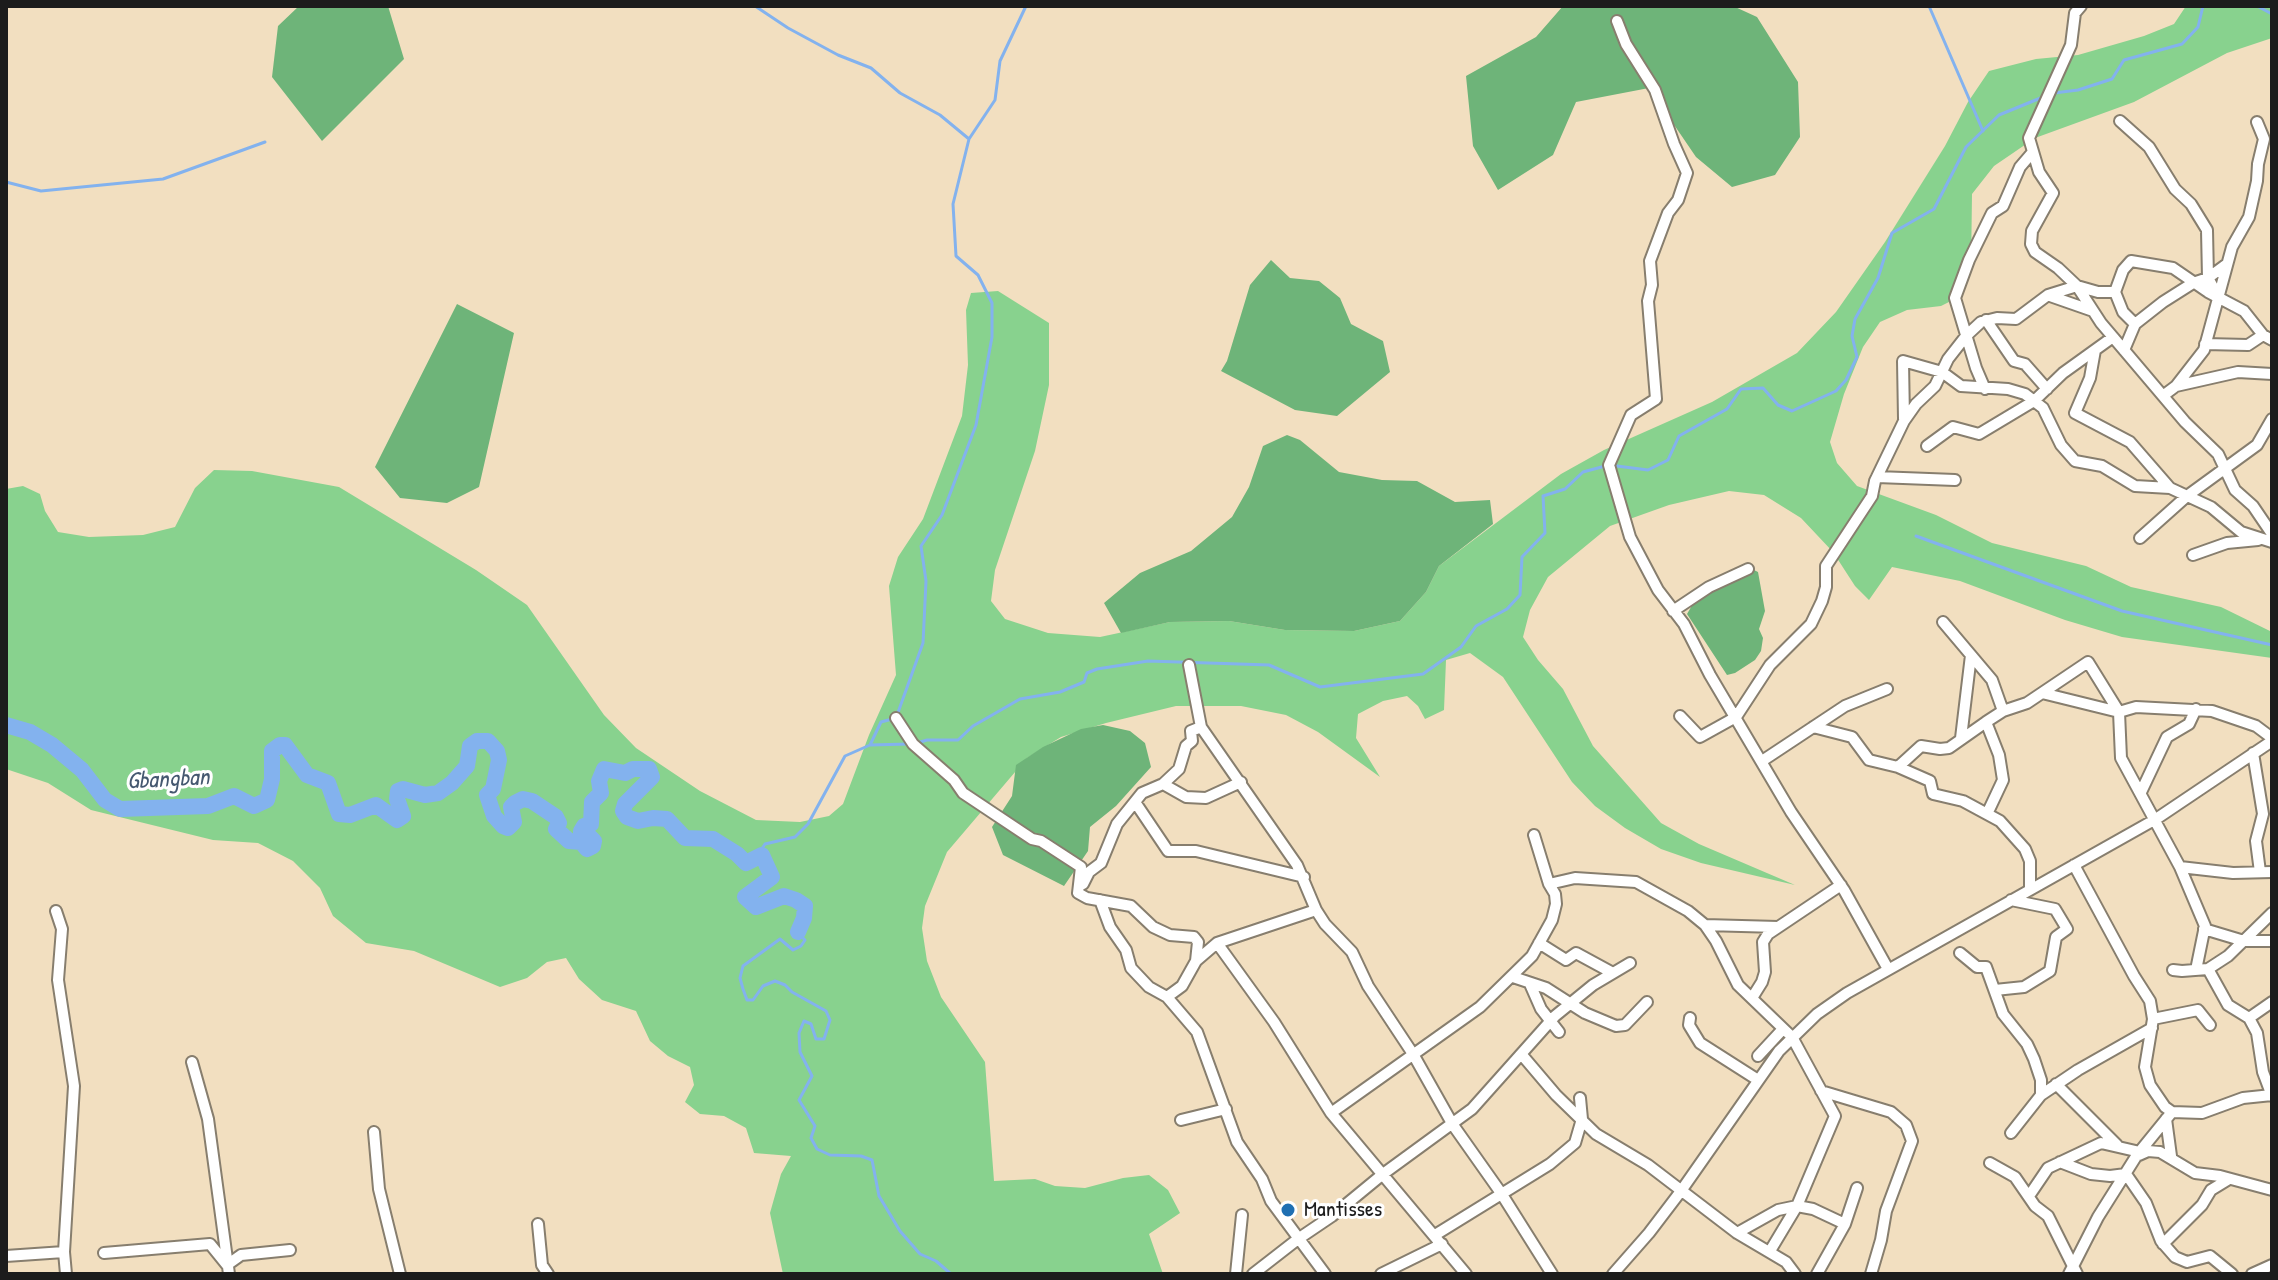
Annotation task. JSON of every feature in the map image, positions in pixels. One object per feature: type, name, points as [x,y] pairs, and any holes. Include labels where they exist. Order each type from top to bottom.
[{"type":"street","points":[[2081,6],[2075,13],[2071,45],[2029,138],[2039,172],[2053,193],[2032,231],[2031,244],[2035,252],[2077,286],[2113,337],[2185,422],[2218,454],[2235,490],[2253,506],[2270,538]]},
{"type":"street","points":[[1617,21],[1626,44],[1655,90],[1687,173],[1650,261],[1652,285],[1648,301],[1656,399],[1631,415],[1609,465],[1630,537],[1658,590],[1684,624],[1710,675],[1791,812],[1841,885],[1888,969]]},
{"type":"street","points":[[2120,121],[2149,147],[2175,189],[2191,204],[2207,230],[2208,278],[2218,296]]},
{"type":"street","points":[[2164,395],[2176,386],[2204,350],[2232,247],[2249,217],[2264,139],[2257,122]]},
{"type":"street","points":[[1985,389],[1955,298],[1992,213],[2003,206],[2020,167],[2032,153]]},
{"type":"street","points":[[2135,324],[2123,312],[2115,292],[2123,270],[2131,261],[2173,268],[2193,283],[2244,311],[2268,338],[2248,345],[2205,344]]},
{"type":"street","points":[[2124,350],[2135,324],[2163,302],[2227,264]]},
{"type":"street","points":[[1680,716],[1700,737],[1736,717],[1770,665],[1811,624],[1826,587],[1826,566],[1872,496],[1877,477],[1904,421],[1935,386],[1966,336],[1981,322],[2016,319],[2048,295],[2077,286],[2098,292],[2115,292]]},
{"type":"street","points":[[2048,295],[2093,311]]},
{"type":"street","points":[[1986,320],[2014,361],[2025,364],[2047,389]]},
{"type":"street","points":[[1927,446],[1953,427],[1979,434],[2034,401],[2063,373],[2113,337]]},
{"type":"street","points":[[2095,350],[2090,378],[2075,413],[2130,442],[2170,488]]},
{"type":"street","points":[[1904,421],[1903,361],[1942,372],[1961,386],[2008,389],[2025,394],[2043,408],[2061,445],[2075,461],[2102,466],[2135,486],[2170,488],[2211,507],[2241,532],[2270,538]]},
{"type":"street","points":[[2176,386],[2238,372],[2272,374]]},
{"type":"street","points":[[2140,538],[2187,496],[2257,445],[2272,419]]},
{"type":"street","points":[[1877,477],[1955,480]]},
{"type":"street","points":[[2193,555],[2227,543],[2270,538]]},
{"type":"street","points":[[1673,611],[1709,587],[1748,569]]},
{"type":"street","points":[[1943,622],[1992,680],[2003,711]]},
{"type":"street","points":[[1961,738],[1971,655]]},
{"type":"street","points":[[1898,767],[1921,746],[1949,748],[2003,711],[2017,708],[2088,662],[2119,712],[2121,758],[2180,867],[2204,929],[2196,970]]},
{"type":"street","points":[[1189,665],[1201,727],[1304,877],[1316,910],[1352,952],[1368,986],[1413,1054],[1453,1125],[1552,1274]]},
{"type":"street","points":[[1762,761],[1845,706],[1887,689]]},
{"type":"street","points":[[1758,1056],[1847,993],[2156,819],[2272,740],[2256,726],[2212,711],[2136,707],[2119,712],[2042,693]]},
{"type":"street","points":[[2141,792],[2167,737],[2189,724],[2196,709]]},
{"type":"street","points":[[896,718],[913,744],[954,780],[963,793],[1081,867],[1078,893]]},
{"type":"street","points":[[1986,722],[1999,755],[2003,780],[1987,814]]},
{"type":"street","points":[[1078,893],[1089,872],[1101,863],[1117,824],[1142,793],[1163,784],[1179,769],[1186,746],[1192,741],[1191,731],[1201,727]]},
{"type":"street","points":[[1813,727],[1852,737],[1869,760],[1898,767],[1930,781],[1933,794],[1963,801],[2000,821],[2025,849],[2030,861],[2030,890]]},
{"type":"street","points":[[2180,867],[2233,873],[2266,872],[2256,841],[2263,814],[2253,753]]},
{"type":"street","points":[[1163,784],[1186,797],[1206,798],[1241,782]]},
{"type":"street","points":[[1135,802],[1168,851],[1196,851],[1304,877]]},
{"type":"street","points":[[1331,1113],[1480,1007],[1532,956],[1552,920],[1556,904],[1534,835]]},
{"type":"street","points":[[2074,865],[2134,976],[2148,995],[2152,1023],[2146,1076],[2169,1116],[2168,1145],[2171,1156]]},
{"type":"street","points":[[1549,884],[1575,878],[1636,882],[1688,911],[1705,925],[1716,941],[1738,985],[1787,1033],[1835,1116],[1797,1206],[1770,1251]]},
{"type":"street","points":[[1752,998],[1765,972],[1763,942],[1778,927],[1841,885]]},
{"type":"street","points":[[1078,893],[1136,907],[1153,927],[1170,935],[1194,937],[1198,942],[1196,961]]},
{"type":"street","points":[[1100,900],[1110,927],[1126,950],[1131,968],[1149,987],[1167,997],[1197,1032],[1237,1142],[1262,1179],[1271,1201],[1325,1274]]},
{"type":"street","points":[[1995,990],[2024,987],[2050,971],[2056,937],[2067,929],[2055,909],[2011,900]]},
{"type":"street","points":[[1167,997],[1182,986],[1196,961],[1217,943],[1316,910]]},
{"type":"street","points":[[56,911],[62,929],[58,980],[74,1086],[64,1252],[66,1274]]},
{"type":"street","points":[[2173,970],[2208,969],[2228,956],[2272,913]]},
{"type":"street","points":[[1705,925],[1778,927]]},
{"type":"street","points":[[2204,929],[2244,941],[2272,941]]},
{"type":"street","points":[[1217,943],[1274,1022],[1331,1113],[1466,1274]]},
{"type":"street","points":[[1539,943],[1566,960],[1576,953],[1611,972]]},
{"type":"street","points":[[1960,953],[1977,967],[1986,967],[2003,1014],[2027,1044],[2034,1059],[2041,1080],[2041,1095]]},
{"type":"street","points":[[1253,1274],[1383,1174],[1453,1125],[1489,1093],[1551,1020],[1611,972],[1630,963]]},
{"type":"street","points":[[2073,1271],[2098,1217],[2138,1154],[2169,1116],[2210,1112],[2243,1098],[2272,1095],[2263,1072],[2257,1033],[2249,1018],[2228,1005],[2208,969]]},
{"type":"street","points":[[1513,977],[1546,988],[1585,1013],[1616,1026],[1625,1025],[1647,1002]]},
{"type":"street","points":[[1530,984],[1541,1009],[1559,1032]]},
{"type":"street","points":[[2249,1018],[2272,1002]]},
{"type":"street","points":[[2011,1133],[2041,1095],[2152,1023],[2198,1010],[2210,1025]]},
{"type":"street","points":[[1690,1018],[1689,1025],[1700,1043],[1758,1080]]},
{"type":"street","points":[[1613,1274],[1681,1191],[1787,1033]]},
{"type":"street","points":[[2260,1055],[2272,1049]]},
{"type":"street","points":[[1522,1055],[1590,1129],[1648,1165],[1737,1233],[1786,1262],[1795,1274]]},
{"type":"street","points":[[192,1062],[208,1119],[228,1269]]},
{"type":"street","points":[[2056,1084],[2119,1147]]},
{"type":"street","points":[[1821,1091],[1891,1112],[1906,1125],[1912,1141],[1886,1211],[1871,1274]]},
{"type":"street","points":[[1575,1143],[1582,1119],[1580,1098]]},
{"type":"street","points":[[1181,1120],[1226,1109]]},
{"type":"street","points":[[374,1132],[379,1189],[400,1274]]},
{"type":"street","points":[[1381,1274],[1438,1239],[1501,1193],[1550,1164],[1575,1143],[1602,1138]]},
{"type":"street","points":[[2029,1196],[2048,1168],[2101,1143],[2138,1154],[2160,1152],[2195,1173],[2272,1190]]},
{"type":"street","points":[[2060,1162],[2091,1174],[2126,1174]]},
{"type":"street","points":[[1990,1163],[2015,1177],[2035,1206],[2048,1216],[2073,1271]]},
{"type":"street","points":[[2126,1174],[2146,1203],[2163,1244],[2175,1257],[2187,1262],[2210,1256],[2232,1274]]},
{"type":"street","points":[[2163,1244],[2202,1205],[2211,1190],[2229,1179]]},
{"type":"street","points":[[1817,1274],[1845,1224],[1857,1188]]},
{"type":"street","points":[[1737,1233],[1778,1210],[1797,1206],[1813,1209],[1845,1224]]},
{"type":"street","points":[[1236,1274],[1242,1215]]},
{"type":"street","points":[[538,1224],[542,1265],[548,1274]]},
{"type":"street","points":[[104,1253],[210,1244],[228,1269]]},
{"type":"street","points":[[228,1269],[241,1255],[290,1250]]},
{"type":"street","points":[[6,1256],[64,1252]]},
{"type":"street","points":[[2252,1274],[2272,1264]]},
{"type":"street","points":[[2267,1274],[2272,1264]]},
{"type":"green space","points":[[299,6],[388,6],[404,59],[322,141],[272,77],[278,26]]},
{"type":"green space","points":[[1563,6],[1733,6],[1757,17],[1798,82],[1800,137],[1775,175],[1732,187],[1696,157],[1649,88],[1576,102],[1553,155],[1498,190],[1473,146],[1466,76],[1536,37]]},
{"type":"green space","points":[[2186,6],[2272,6],[2272,38],[2227,53],[2134,102],[2035,138],[1994,166],[1972,194],[1971,269],[1959,297],[1941,306],[1907,310],[1880,322],[1863,347],[1844,394],[1830,442],[1837,463],[1857,486],[1936,515],[1992,543],[2086,566],[2131,587],[2221,607],[2272,632],[2272,658],[2122,637],[2065,620],[1960,581],[1892,567],[1869,600],[1855,586],[1833,552],[1801,518],[1764,495],[1729,491],[1669,505],[1610,526],[1548,577],[1530,610],[1523,637],[1563,689],[1593,746],[1661,823],[1699,844],[1795,885],[1701,863],[1661,849],[1625,828],[1595,806],[1572,782],[1503,677],[1470,653],[1446,660],[1444,710],[1425,719],[1418,706],[1407,696],[1383,701],[1358,714],[1356,738],[1380,777],[1318,732],[1286,715],[1241,706],[1176,706],[1061,737],[1027,758],[947,852],[925,906],[922,928],[927,961],[941,997],[985,1062],[994,1181],[1035,1179],[1055,1186],[1085,1188],[1149,1175],[1168,1190],[1180,1213],[1149,1234],[1163,1274],[783,1274],[770,1213],[781,1174],[791,1156],[754,1153],[746,1128],[724,1116],[700,1114],[685,1102],[694,1085],[690,1067],[668,1056],[650,1041],[636,1011],[602,1000],[579,979],[566,958],[547,962],[527,978],[500,987],[414,951],[366,943],[333,916],[320,888],[293,861],[258,843],[213,840],[91,810],[48,783],[6,769],[6,489],[23,486],[40,494],[45,511],[58,532],[89,537],[143,535],[175,527],[195,488],[214,470],[252,471],[339,487],[476,570],[527,605],[604,715],[636,748],[700,791],[756,820],[800,822],[829,816],[843,804],[896,675],[889,586],[898,557],[923,519],[962,416],[968,365],[966,310],[971,293],[998,291],[1049,323],[1049,385],[1035,451],[995,570],[991,601],[1005,619],[1048,633],[1100,637],[1170,622],[1229,621],[1285,630],[1354,631],[1400,621],[1426,592],[1439,566],[1561,474],[1604,450],[1712,402],[1797,353],[1836,312],[1885,242],[1989,71],[2036,59],[2078,55],[2144,36],[2174,24]]},
{"type":"green space","points":[[1271,260],[1290,278],[1319,281],[1340,298],[1351,324],[1383,341],[1390,372],[1337,416],[1295,410],[1221,371],[1227,361],[1250,285]]},
{"type":"green space","points":[[457,304],[514,333],[479,487],[447,503],[400,498],[375,467]]},
{"type":"green space","points":[[1287,435],[1300,440],[1339,472],[1382,480],[1417,481],[1455,502],[1490,500],[1493,524],[1439,566],[1426,592],[1400,621],[1354,631],[1285,630],[1229,621],[1170,622],[1121,633],[1104,603],[1140,573],[1191,551],[1232,517],[1249,487],[1263,446]]},
{"type":"green space","points":[[1752,569],[1758,572],[1765,611],[1759,629],[1763,638],[1761,651],[1755,660],[1727,675],[1687,614],[1697,597],[1730,583]]},
{"type":"green space","points":[[1103,725],[1130,731],[1145,743],[1151,767],[1116,806],[1090,827],[1088,851],[1064,886],[1003,855],[992,827],[1012,796],[1016,765],[1043,747],[1081,729]]},
{"type":"waterway","points":[[755,6],[838,55],[871,68],[900,93],[940,115],[969,139]]},
{"type":"waterway","points":[[870,745],[881,722],[896,718],[923,643],[926,581],[921,546],[942,515],[976,425],[992,337],[992,303],[978,275],[956,256],[953,204],[969,139],[995,100],[1000,61],[1026,6]]},
{"type":"waterway","points":[[1929,6],[1983,131]]},
{"type":"waterway","points":[[2054,93],[2078,90],[2112,79],[2124,60],[2182,44],[2198,27],[2203,6]]},
{"type":"waterway","points":[[2257,6],[2272,14]]},
{"type":"waterway","points":[[917,743],[958,740],[973,726],[1020,699],[1060,692],[1084,682],[1087,673],[1097,669],[1148,661],[1269,665],[1320,687],[1423,674],[1461,647],[1476,626],[1507,609],[1520,595],[1522,557],[1545,533],[1543,496],[1565,489],[1583,472],[1609,465],[1648,470],[1668,460],[1679,436],[1727,409],[1741,389],[1763,388],[1778,405],[1792,411],[1836,391],[1846,380],[1857,357],[1852,336],[1855,319],[1878,278],[1892,233],[1934,209],[1966,147],[1999,115],[2043,97]]},
{"type":"waterway","points":[[6,182],[41,191],[163,179],[265,142]]},
{"type":"waterway","points":[[1916,536],[2122,611],[2272,645]]},
{"type":"waterway","name":"Gbangban","points":[[6,725],[30,732],[52,745],[82,770],[105,800],[120,809],[208,806],[234,796],[254,806],[267,800],[272,779],[272,751],[285,745],[307,775],[328,783],[339,814],[350,815],[376,805],[397,820],[403,816],[397,799],[398,791],[403,789],[425,795],[438,793],[467,766],[470,746],[477,741],[488,741],[497,751],[499,760],[493,789],[487,795],[494,816],[503,826],[508,828],[514,822],[511,807],[515,803],[523,799],[532,801],[556,817],[559,823],[556,829],[569,841],[581,842],[587,849],[593,846],[594,841],[581,831],[591,824],[592,802],[601,793],[599,781],[604,769],[625,773],[633,769],[649,769],[652,777],[625,804],[623,811],[627,817],[638,821],[667,819],[685,838],[713,839],[746,863],[762,855],[772,877],[745,897],[756,907],[784,896],[796,900],[805,906],[798,932]]},
{"type":"waterway","points":[[757,856],[765,844],[795,837],[808,824],[845,756],[870,745],[909,744]]},
{"type":"waterway","name":"Gbangban","points":[[799,934],[805,940],[801,946],[793,950],[780,939],[743,966],[740,978],[747,1000],[753,1000],[763,986],[775,981],[826,1011],[830,1020],[824,1039],[816,1039],[811,1024],[804,1021],[799,1033],[800,1052],[812,1076],[799,1100],[815,1126],[811,1138],[817,1149],[830,1155],[861,1156],[872,1160],[879,1196],[900,1231],[920,1254],[936,1261],[951,1274]]},
{"type":"place","name":"Mantisses","points":[[1288,1210]]}]
